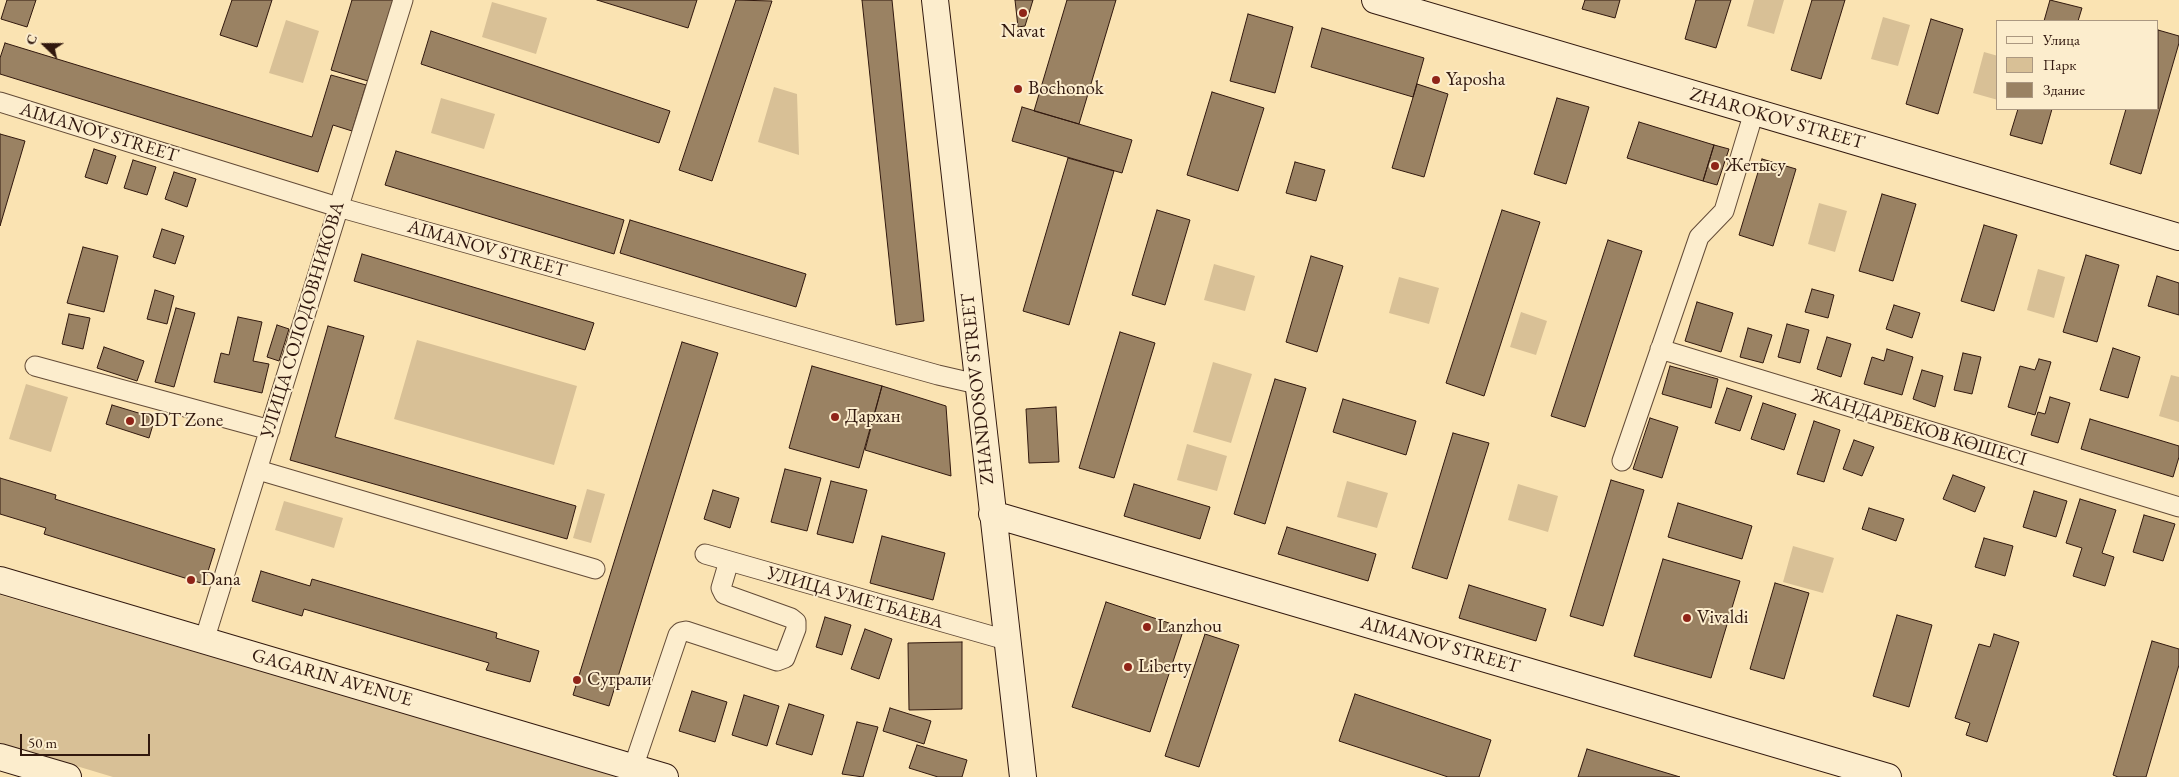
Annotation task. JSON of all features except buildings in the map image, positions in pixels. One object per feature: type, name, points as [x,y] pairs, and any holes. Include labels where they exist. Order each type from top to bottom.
[{"type":"street","name":"УЛИЦА СОЛОДОВНИКОВА","points":[[204,641],[403,0]]},
{"type":"street","name":"ZHANDOSOV STREET","points":[[935,0],[1023,777]]},
{"type":"street","name":"ZHAROKOV STREET","points":[[1380,1],[1419,6],[1754,112],[2179,237]]},
{"type":"street","name":"AIMANOV STREET","points":[[0,102],[338,208],[938,375],[977,384]]},
{"type":"street","points":[[1622,461],[1700,237],[1724,211],[1754,112]]},
{"type":"street","name":"ЖАНДАРБЕКОВ КӨШЕСІ","points":[[1660,349],[2179,507]]},
{"type":"street","points":[[35,366],[270,430]]},
{"type":"street","points":[[258,470],[595,569]]},
{"type":"street","name":"AIMANOV STREET","points":[[992,514],[1888,777]]},
{"type":"street","name":"УЛИЦА УМЕТБАЕВА","points":[[705,554],[1006,640]]},
{"type":"street","points":[[633,768],[678,635],[681,632],[686,631],[777,661],[785,658],[796,629],[796,622],[791,618],[724,594],[721,588],[728,561]]},
{"type":"street","name":"GAGARIN AVENUE","points":[[0,580],[664,777]]},
{"type":"street","points":[[0,757],[68,777]]},
{"type":"green space","points":[[1754,0],[1784,0],[1774,34],[1747,26]]},
{"type":"green space","points":[[492,2],[547,18],[536,54],[482,37]]},
{"type":"green space","points":[[1883,17],[1910,25],[1898,66],[1871,59]]},
{"type":"green space","points":[[286,20],[319,31],[303,83],[269,73]]},
{"type":"green space","points":[[1984,52],[1996,55],[1996,99],[1973,93]]},
{"type":"green space","points":[[774,87],[797,94],[799,155],[758,142]]},
{"type":"green space","points":[[441,98],[495,114],[484,149],[431,133]]},
{"type":"green space","points":[[1819,203],[1847,211],[1835,252],[1808,244]]},
{"type":"green space","points":[[1214,264],[1255,276],[1245,311],[1204,300]]},
{"type":"green space","points":[[2038,269],[2065,277],[2054,318],[2027,310]]},
{"type":"green space","points":[[1399,277],[1439,288],[1429,324],[1389,313]]},
{"type":"green space","points":[[1521,312],[1547,321],[1536,355],[1510,347]]},
{"type":"green space","points":[[417,340],[577,386],[554,465],[394,419]]},
{"type":"green space","points":[[1213,362],[1252,374],[1231,443],[1193,432]]},
{"type":"green space","points":[[2171,375],[2179,377],[2179,422],[2159,416]]},
{"type":"green space","points":[[26,384],[68,397],[51,452],[9,439]]},
{"type":"green space","points":[[1187,444],[1227,456],[1217,491],[1177,480]]},
{"type":"green space","points":[[1347,481],[1388,493],[1377,528],[1337,517]]},
{"type":"green space","points":[[1518,484],[1558,496],[1548,532],[1508,520]]},
{"type":"green space","points":[[587,489],[605,494],[591,543],[573,538]]},
{"type":"green space","points":[[284,501],[343,518],[334,548],[275,530]]},
{"type":"green space","points":[[1793,546],[1834,558],[1823,593],[1783,582]]},
{"type":"green space","points":[[0,595],[623,777],[113,777],[0,743]]},
{"type":"place","name":"Navat","points":[[1023,13]]},
{"type":"place","name":"Yaposha","points":[[1436,80]]},
{"type":"place","name":"Bochonok","points":[[1018,89]]},
{"type":"place","name":"Жетысу","points":[[1715,166]]},
{"type":"place","name":"Дархан","points":[[835,417]]},
{"type":"place","name":"DDT Zone","points":[[130,421]]},
{"type":"place","name":"Dana","points":[[191,580]]},
{"type":"place","name":"Vivaldi","points":[[1687,618]]},
{"type":"place","name":"Lanzhou","points":[[1147,627]]},
{"type":"place","name":"Liberty","points":[[1128,667]]},
{"type":"place","name":"Суграли","points":[[577,680]]}]
